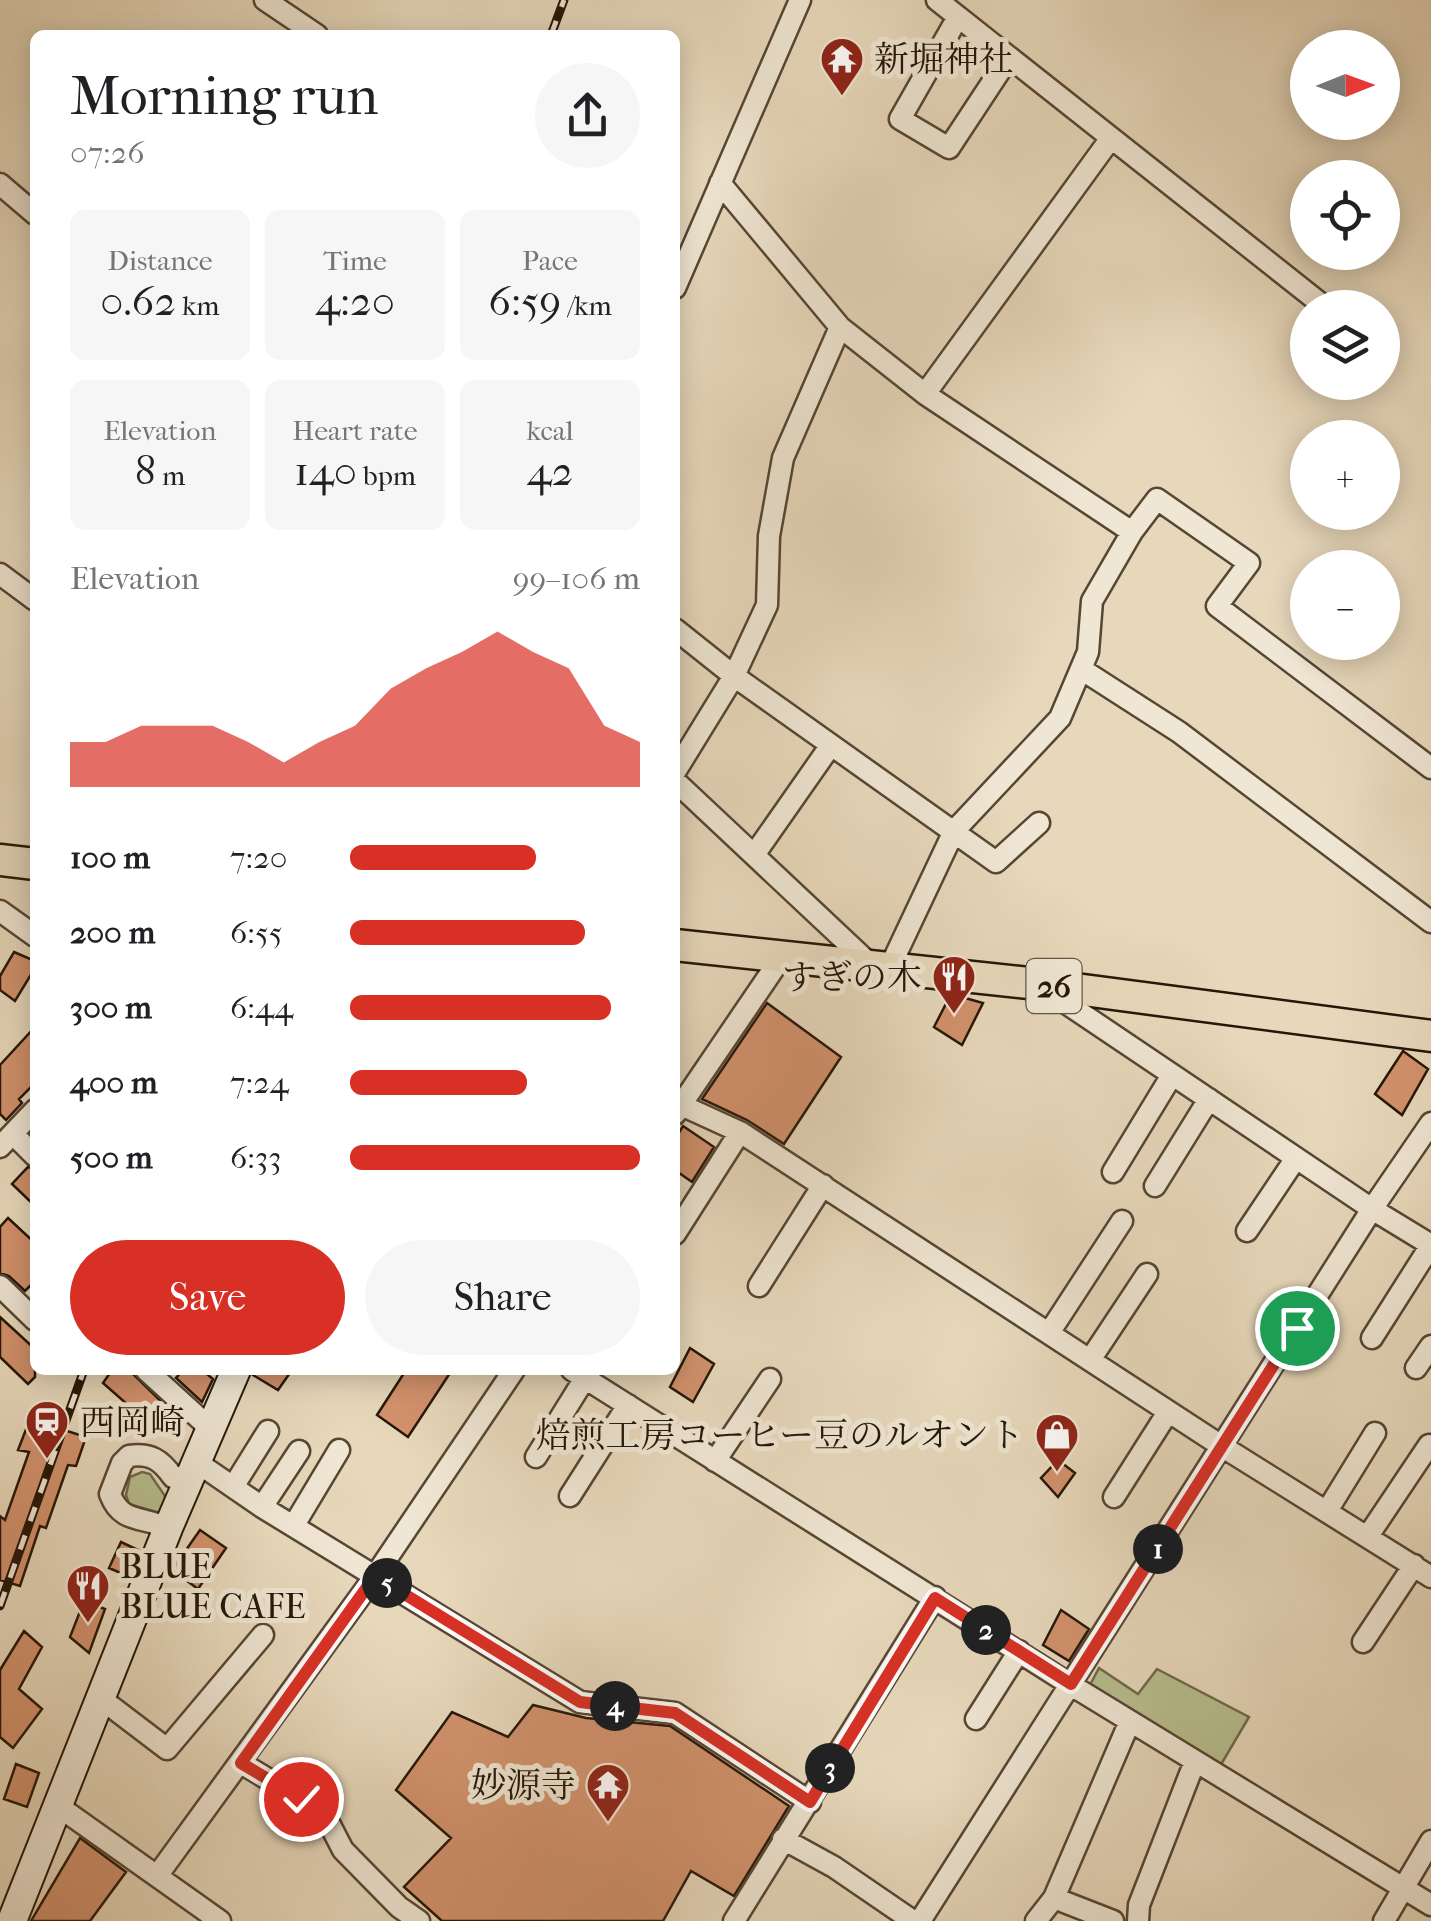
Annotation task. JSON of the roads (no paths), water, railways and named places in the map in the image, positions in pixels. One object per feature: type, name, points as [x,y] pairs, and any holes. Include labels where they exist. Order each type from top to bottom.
[{"type":"main road","points":[[0,860],[30,863]]},
{"type":"main road","name":"26","points":[[680,946],[1038,984],[1431,1036]]},
{"type":"street","points":[[265,0],[310,30]]},
{"type":"street","points":[[682,248],[720,182],[800,0]]},
{"type":"street","points":[[937,0],[1305,290]]},
{"type":"street","points":[[958,17],[900,119],[949,148],[1009,57]]},
{"type":"street","points":[[925,394],[1111,138]]},
{"type":"street","points":[[720,182],[840,327],[925,394],[1132,532]]},
{"type":"street","points":[[0,184],[30,210]]},
{"type":"street","points":[[680,764],[734,676],[767,605],[769,536],[783,458],[840,327]]},
{"type":"street","points":[[680,786],[882,968],[954,831],[1060,718],[1088,652],[1092,601],[1132,532],[1157,499],[1249,564],[1217,606],[1431,768]]},
{"type":"street","points":[[0,574],[30,596]]},
{"type":"street","points":[[680,633],[734,676],[996,862],[1039,823]]},
{"type":"street","points":[[1080,670],[1179,732],[1431,922]]},
{"type":"street","points":[[754,855],[831,745]]},
{"type":"street","points":[[0,910],[30,932]]},
{"type":"street","points":[[680,1103],[781,958]]},
{"type":"street","points":[[1038,984],[1372,1210],[1431,1245],[1372,1338]]},
{"type":"street","points":[[1113,1172],[1172,1074]]},
{"type":"street","points":[[1156,1186],[1209,1100]]},
{"type":"street","points":[[680,1108],[740,1132],[1168,1412],[1422,1571],[1363,1642]]},
{"type":"street","points":[[30,1115],[4,1142],[30,1154]]},
{"type":"street","points":[[783,1839],[916,1921],[1431,1123]]},
{"type":"street","points":[[680,1226],[740,1132]]},
{"type":"street","points":[[1248,1232],[1296,1158]]},
{"type":"street","points":[[759,1286],[823,1185]]},
{"type":"street","points":[[1049,1333],[1122,1221]]},
{"type":"street","points":[[1090,1360],[1147,1274]]},
{"type":"street","points":[[0,1286],[30,1315]]},
{"type":"street","points":[[1416,1368],[1431,1346]]},
{"type":"street","points":[[152,1375],[211,1428]]},
{"type":"street","points":[[12,1921],[168,1528],[234,1375]]},
{"type":"street","points":[[156,1876],[375,1576],[511,1375]]},
{"type":"street","points":[[536,1458],[578,1375]]},
{"type":"street","points":[[581,1375],[1019,1652],[1431,1905]]},
{"type":"street","points":[[715,1461],[770,1380]]},
{"type":"street","points":[[570,1496],[628,1405]]},
{"type":"street","points":[[1114,1497],[1168,1412]]},
{"type":"street","points":[[233,1487],[268,1430]]},
{"type":"street","points":[[1328,1511],[1375,1434]]},
{"type":"street","points":[[1368,1536],[1429,1445]]},
{"type":"street","points":[[262,1506],[299,1450]]},
{"type":"street","points":[[294,1525],[338,1450]]},
{"type":"street","points":[[168,1528],[124,1516],[115,1508],[110,1494],[122,1462],[130,1456],[149,1456],[162,1462],[173,1477],[195,1470],[233,1487],[580,1702],[675,1713],[810,1802]]},
{"type":"street","points":[[734,1921],[935,1598]]},
{"type":"street","points":[[100,1698],[167,1748],[263,1635]]},
{"type":"street","points":[[976,1719],[1019,1652]]},
{"type":"street","points":[[1036,1921],[1054,1898],[1130,1721]]},
{"type":"street","points":[[1138,1921],[1139,1905],[1195,1761]]},
{"type":"street","points":[[241,1763],[301,1799],[328,1821],[343,1850],[399,1907],[419,1921]]},
{"type":"street","points":[[58,1806],[220,1921]]},
{"type":"street","points":[[1384,1921],[1431,1841]]},
{"type":"street","points":[[1054,1898],[1113,1921]]},
{"type":"railway","points":[[553,30],[564,0]]},
{"type":"railway","points":[[0,1606],[82,1375]]},
{"type":"place","name":"新堀神社","points":[[842,97]]},
{"type":"place","name":"すぎの木","points":[[954,1015]]},
{"type":"place","name":"西岡崎","points":[[47,1460]]},
{"type":"place","name":"焙煎工房コーヒー豆のルオント","points":[[1057,1473]]},
{"type":"place","name":"BLUE BLUE CAFE","points":[[88,1624]]},
{"type":"place","name":"妙源寺","points":[[608,1823]]}]
